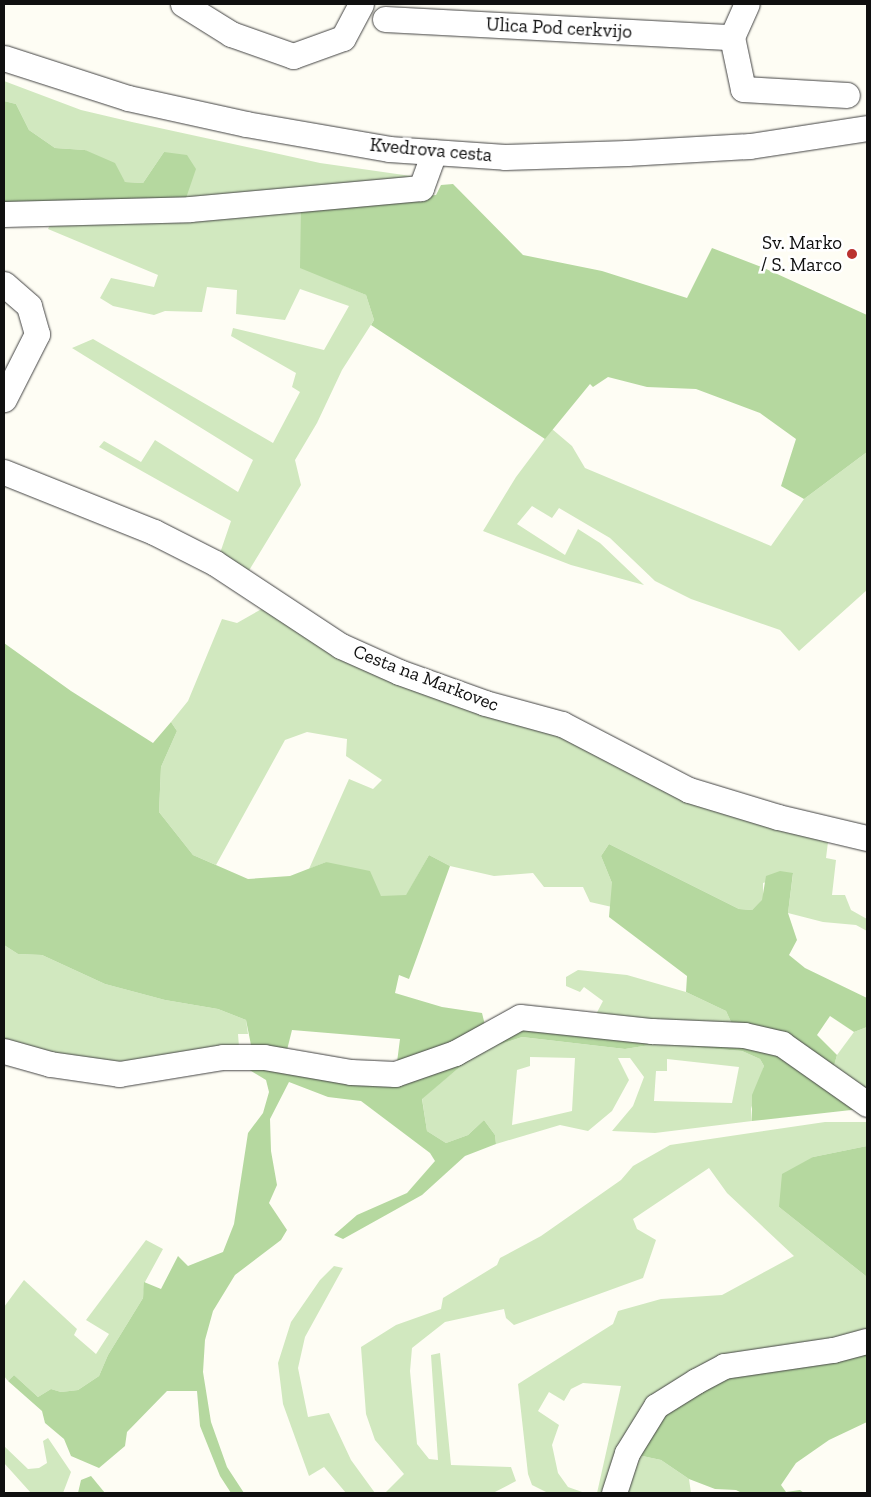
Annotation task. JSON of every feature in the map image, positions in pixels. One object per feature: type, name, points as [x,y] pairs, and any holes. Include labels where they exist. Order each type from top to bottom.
[{"type":"street","points":[[184,4],[231,34],[293,56],[343,38],[361,4]]},
{"type":"street","points":[[747,4],[732,37],[743,89],[847,95]]},
{"type":"street","name":"Ulica Pod cerkvijo","points":[[385,19],[732,37]]},
{"type":"street","name":"Kvedrova cesta","points":[[4,58],[128,98],[246,124],[388,149],[505,157],[637,153],[750,146],[867,128]]},
{"type":"street","points":[[4,214],[190,210],[421,188],[434,152]]},
{"type":"street","points":[[4,284],[29,306],[37,334],[4,399]]},
{"type":"street","name":"Cesta na Markovec","points":[[4,472],[154,532],[215,563],[342,646],[399,672],[485,703],[562,724],[689,790],[778,817],[867,838]]},
{"type":"street","points":[[4,1050],[50,1064],[119,1074],[222,1057],[264,1057],[351,1072],[395,1074],[455,1053],[520,1016],[652,1031],[754,1037],[782,1044],[867,1104]]},
{"type":"street","points":[[614,1493],[627,1453],[656,1406],[696,1381],[724,1366],[833,1350],[867,1341]]},
{"type":"green space","points":[[4,81],[81,110],[132,122],[320,163],[411,176],[408,182],[185,201],[164,152],[143,183],[125,182],[85,150],[55,148],[29,130],[16,104],[4,101]]},
{"type":"green space","points":[[4,101],[16,104],[29,130],[55,148],[85,150],[115,163],[125,182],[143,183],[164,152],[187,155],[196,169],[185,201],[4,207]]},
{"type":"green space","points":[[453,184],[523,255],[602,271],[687,298],[712,248],[764,268],[867,315],[867,452],[804,499],[781,486],[796,439],[760,413],[696,389],[647,387],[608,377],[593,387],[590,384],[545,439],[371,325],[374,320],[366,295],[300,268],[301,208],[436,195],[441,185]]},
{"type":"green space","points":[[301,208],[302,236],[338,283],[366,295],[374,320],[342,370],[317,423],[295,460],[301,485],[245,577],[218,559],[231,521],[99,447],[104,441],[141,462],[155,440],[238,492],[253,460],[72,348],[93,339],[273,443],[300,392],[292,387],[296,373],[231,336],[233,328],[324,350],[349,306],[300,289],[285,320],[236,314],[237,290],[207,287],[202,312],[165,311],[154,315],[113,306],[100,298],[111,278],[154,287],[158,275],[48,229],[52,221]]},
{"type":"green space","points":[[552,429],[572,446],[585,468],[771,546],[804,499],[867,452],[867,590],[799,651],[780,630],[691,599],[655,581],[610,538],[559,508],[552,518],[532,506],[517,524],[565,555],[578,529],[600,543],[644,585],[571,565],[483,531],[516,477]]},
{"type":"green space","points":[[267,606],[793,833],[828,842],[826,858],[836,860],[832,895],[845,895],[851,910],[867,919],[867,931],[856,925],[823,922],[788,913],[793,874],[763,883],[763,900],[752,910],[739,909],[609,844],[601,856],[612,883],[612,907],[590,902],[583,887],[544,887],[533,873],[494,876],[450,866],[429,855],[406,896],[381,896],[326,862],[309,869],[349,779],[373,789],[382,780],[346,756],[347,739],[307,732],[285,740],[216,865],[193,855],[159,812],[161,767],[177,731],[171,722],[188,701],[222,619],[237,623]]},
{"type":"green space","points":[[4,643],[71,691],[153,743],[171,722],[177,731],[161,767],[159,812],[193,855],[248,879],[290,876],[326,862],[370,871],[381,896],[406,895],[429,855],[450,866],[409,979],[399,975],[395,993],[442,1007],[482,1013],[486,1029],[396,1070],[400,1039],[292,1030],[286,1054],[251,1045],[246,1020],[218,1009],[165,1000],[105,984],[42,955],[18,954],[4,945]]},
{"type":"green space","points":[[609,844],[739,909],[752,910],[762,900],[766,876],[780,871],[793,873],[788,913],[797,940],[789,955],[805,968],[867,998],[867,1027],[854,1032],[830,1016],[817,1035],[837,1055],[832,1073],[732,1024],[726,1011],[686,992],[687,976],[609,917],[612,883],[601,856]]},
{"type":"green space","points":[[4,945],[18,954],[42,955],[105,984],[165,1000],[218,1009],[246,1020],[248,1034],[238,1034],[239,1047],[121,1069],[4,1042]]},
{"type":"green space","points":[[578,970],[627,975],[686,992],[726,1011],[732,1024],[592,1022],[603,1001],[584,987],[580,992],[566,986],[566,977]]},
{"type":"green space","points":[[520,1025],[768,1044],[860,1109],[752,1121],[752,1095],[764,1066],[760,1059],[742,1051],[656,1044],[625,1049],[522,1037],[495,1046],[461,1066],[422,1099],[427,1131],[446,1143],[468,1135],[484,1120],[495,1135],[496,1144],[465,1156],[422,1195],[343,1239],[334,1235],[357,1215],[407,1193],[435,1161],[430,1153],[361,1101],[328,1097],[289,1082],[270,1119],[271,1151],[277,1185],[269,1203],[287,1230],[281,1240],[235,1275],[213,1311],[205,1340],[203,1372],[211,1422],[227,1467],[244,1493],[231,1493],[220,1476],[200,1426],[197,1391],[167,1391],[127,1432],[125,1446],[99,1468],[71,1456],[64,1439],[45,1423],[42,1411],[8,1381],[14,1375],[38,1397],[51,1389],[61,1392],[78,1390],[99,1376],[108,1355],[143,1298],[144,1282],[161,1289],[178,1256],[188,1266],[223,1252],[234,1224],[248,1133],[263,1113],[269,1092],[266,1080],[248,1069],[251,1062],[345,1077]]},
{"type":"green space","points":[[867,1027],[867,1099],[832,1073],[837,1055],[854,1032]]},
{"type":"green space","points":[[522,1037],[625,1049],[656,1044],[742,1051],[760,1059],[764,1066],[751,1109],[752,1121],[655,1133],[612,1131],[633,1106],[644,1077],[630,1058],[618,1058],[629,1080],[612,1111],[588,1131],[560,1125],[496,1144],[495,1135],[484,1120],[468,1135],[446,1143],[427,1131],[422,1098],[461,1066],[495,1046]],"holes":[[[530,1057],[575,1058],[572,1111],[512,1125],[517,1070],[530,1066]],[[667,1059],[739,1067],[732,1103],[654,1101],[656,1071],[667,1071]]]},
{"type":"green space","points":[[825,1122],[867,1122],[867,1146],[813,1157],[779,1207],[867,1277],[867,1335],[693,1373],[607,1493],[597,1493],[621,1386],[583,1383],[571,1389],[564,1401],[549,1392],[538,1411],[559,1425],[552,1445],[558,1473],[568,1487],[585,1493],[548,1493],[532,1485],[528,1474],[518,1384],[613,1324],[618,1311],[661,1299],[722,1295],[794,1256],[727,1193],[709,1168],[633,1219],[637,1229],[656,1240],[643,1278],[514,1325],[506,1318],[504,1309],[445,1322],[412,1348],[410,1371],[417,1444],[429,1459],[438,1460],[431,1355],[440,1353],[451,1465],[511,1467],[516,1481],[493,1493],[385,1493],[404,1474],[375,1440],[366,1414],[361,1347],[396,1325],[441,1309],[443,1298],[497,1265],[500,1258],[541,1236],[621,1180],[633,1166],[670,1145]]},
{"type":"green space","points":[[867,1146],[867,1277],[779,1207],[782,1174],[813,1157]]},
{"type":"green space","points":[[146,1240],[163,1249],[145,1282],[143,1298],[108,1355],[99,1376],[78,1390],[61,1392],[51,1389],[38,1397],[14,1375],[8,1381],[4,1376],[4,1307],[24,1280],[77,1329],[74,1335],[96,1354],[109,1334],[86,1320]]},
{"type":"green space","points":[[334,1266],[343,1268],[305,1337],[298,1368],[308,1417],[329,1413],[351,1460],[375,1493],[346,1493],[324,1467],[309,1476],[283,1404],[278,1363],[291,1322],[320,1280]]},
{"type":"green space","points":[[867,1350],[867,1422],[829,1440],[796,1463],[781,1485],[786,1492],[800,1490],[804,1493],[742,1493],[736,1490],[715,1489],[689,1479],[661,1460],[633,1454],[655,1416],[704,1381]]},
{"type":"green space","points":[[48,1438],[71,1472],[63,1493],[31,1493],[4,1463],[4,1446],[28,1469],[39,1468],[47,1463],[43,1441]]},
{"type":"green space","points":[[633,1454],[661,1460],[689,1479],[691,1493],[623,1493]]},
{"type":"green space","points":[[91,1476],[105,1493],[78,1493],[81,1480]]},
{"type":"place","name":"Sv. Marko / S. Marco","points":[[852,254]]}]
